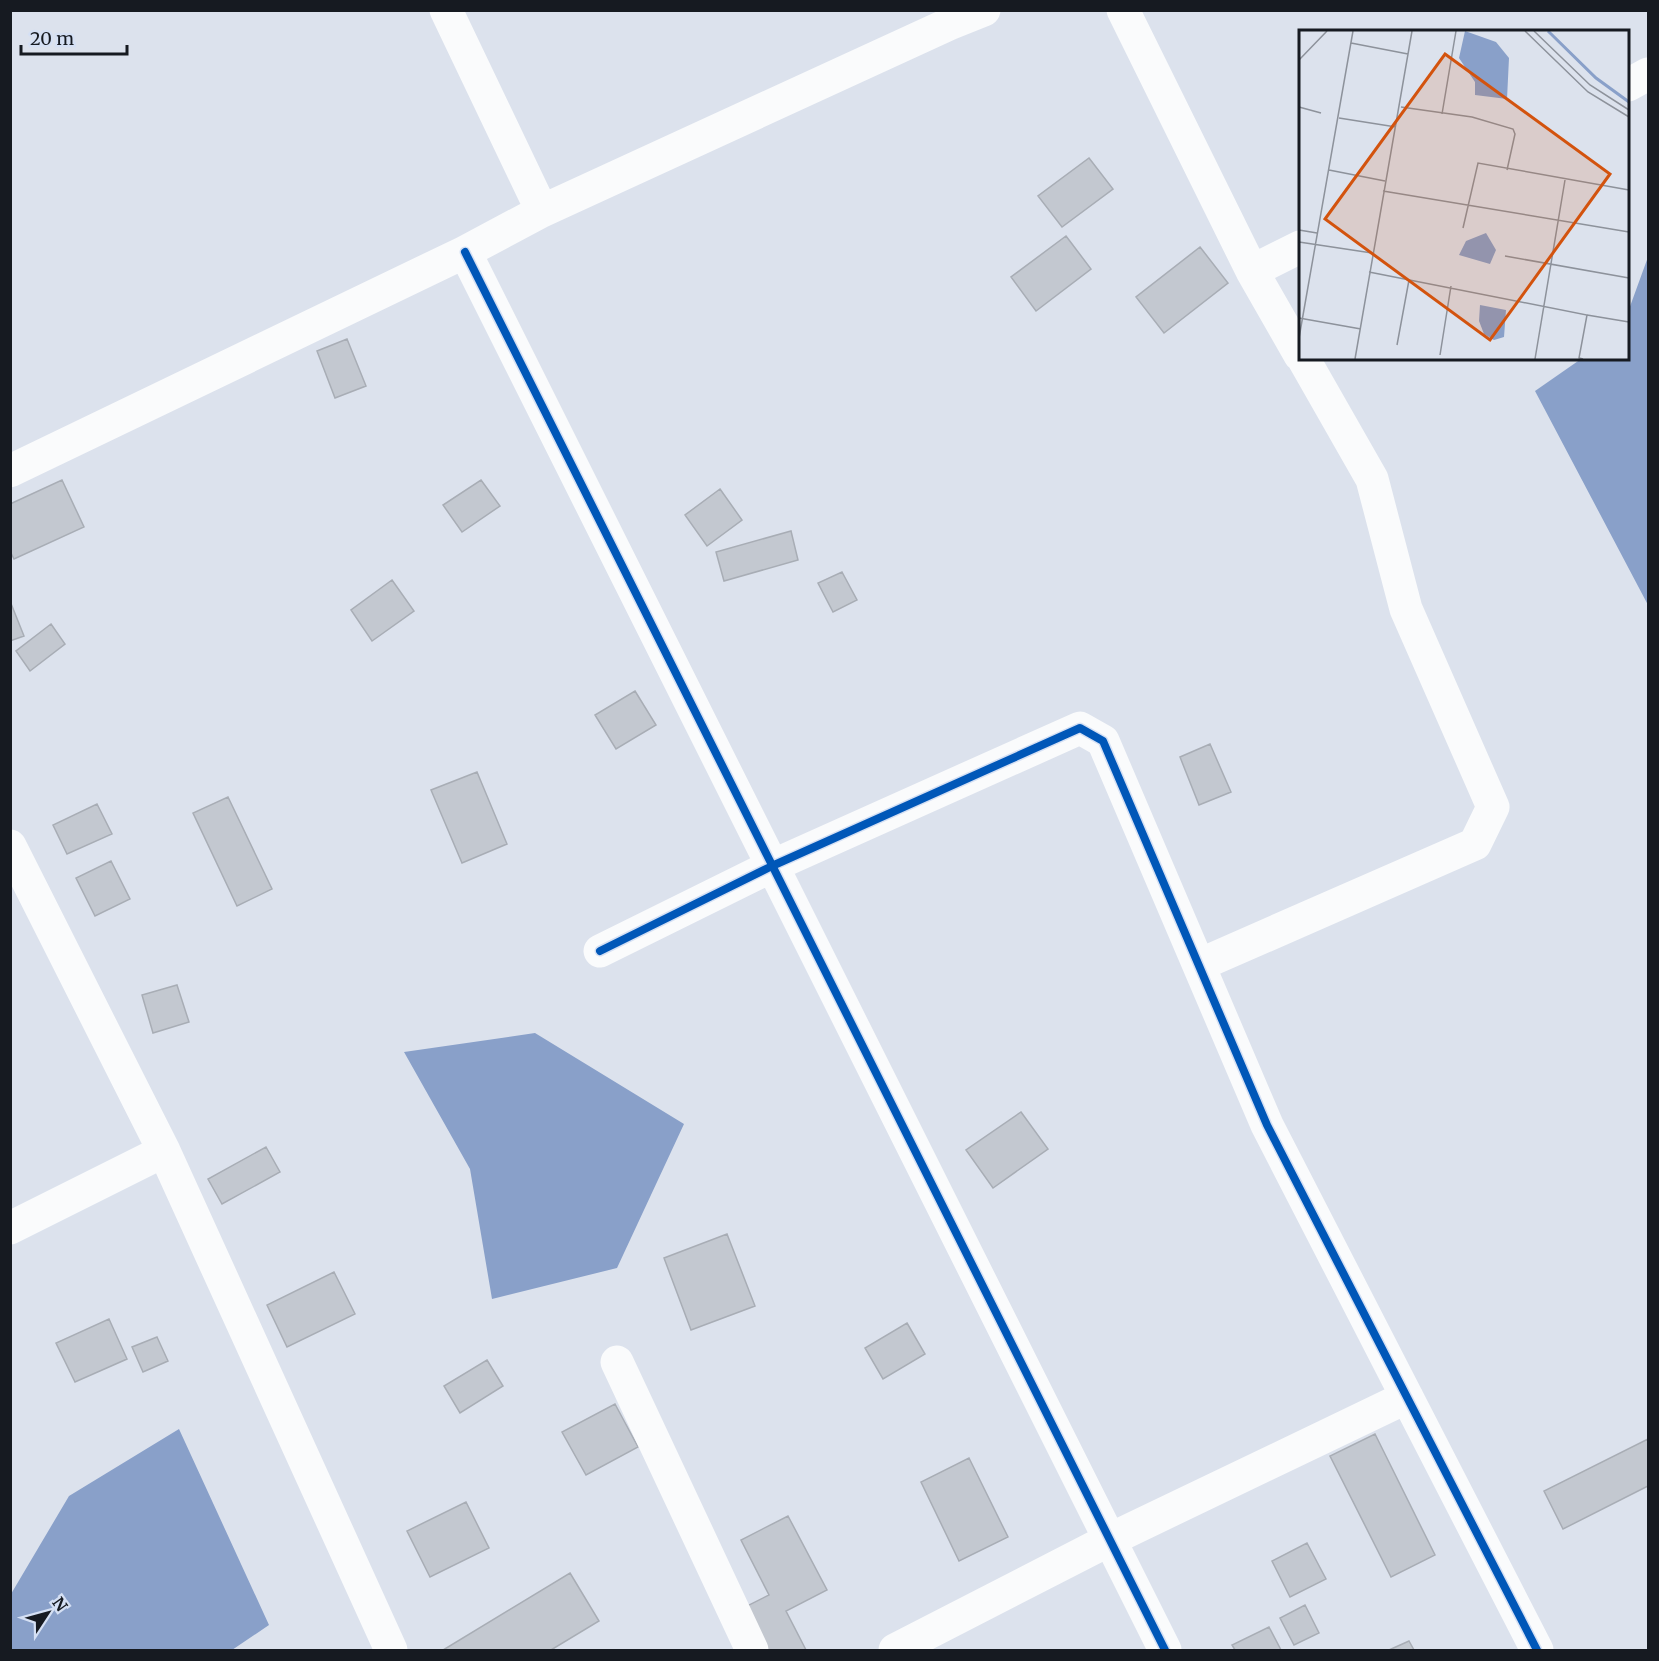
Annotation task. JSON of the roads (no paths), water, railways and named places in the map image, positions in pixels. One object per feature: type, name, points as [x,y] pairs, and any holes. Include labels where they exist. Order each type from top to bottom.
[{"type":"street","points":[[446,10],[542,211]]},
{"type":"street","points":[[10,471],[946,17],[984,10]]},
{"type":"street","points":[[1123,10],[1252,271],[1299,352]]},
{"type":"street","points":[[1629,84],[1648,74]]},
{"type":"street","points":[[1252,271],[1299,248]]},
{"type":"street","points":[[465,252],[1164,1650]]},
{"type":"street","points":[[1199,965],[1475,844],[1493,807],[1406,609],[1372,478],[1304,360]]},
{"type":"street","points":[[600,951],[772,866],[1080,728],[1103,741],[1267,1125],[1536,1650]]},
{"type":"street","points":[[10,846],[164,1151],[391,1650]]},
{"type":"street","points":[[10,1228],[164,1151]]},
{"type":"street","points":[[617,1362],[752,1650]]},
{"type":"street","points":[[895,1650],[1109,1540],[1407,1397]]},
{"type":"water","points":[[1648,257],[1648,605],[1535,391],[1580,360],[1629,360],[1629,309]]},
{"type":"water","points":[[535,1033],[684,1124],[617,1268],[492,1299],[470,1169],[404,1052]]},
{"type":"water","points":[[179,1429],[269,1625],[232,1650],[12,1650],[11,1594],[69,1496]]}]
